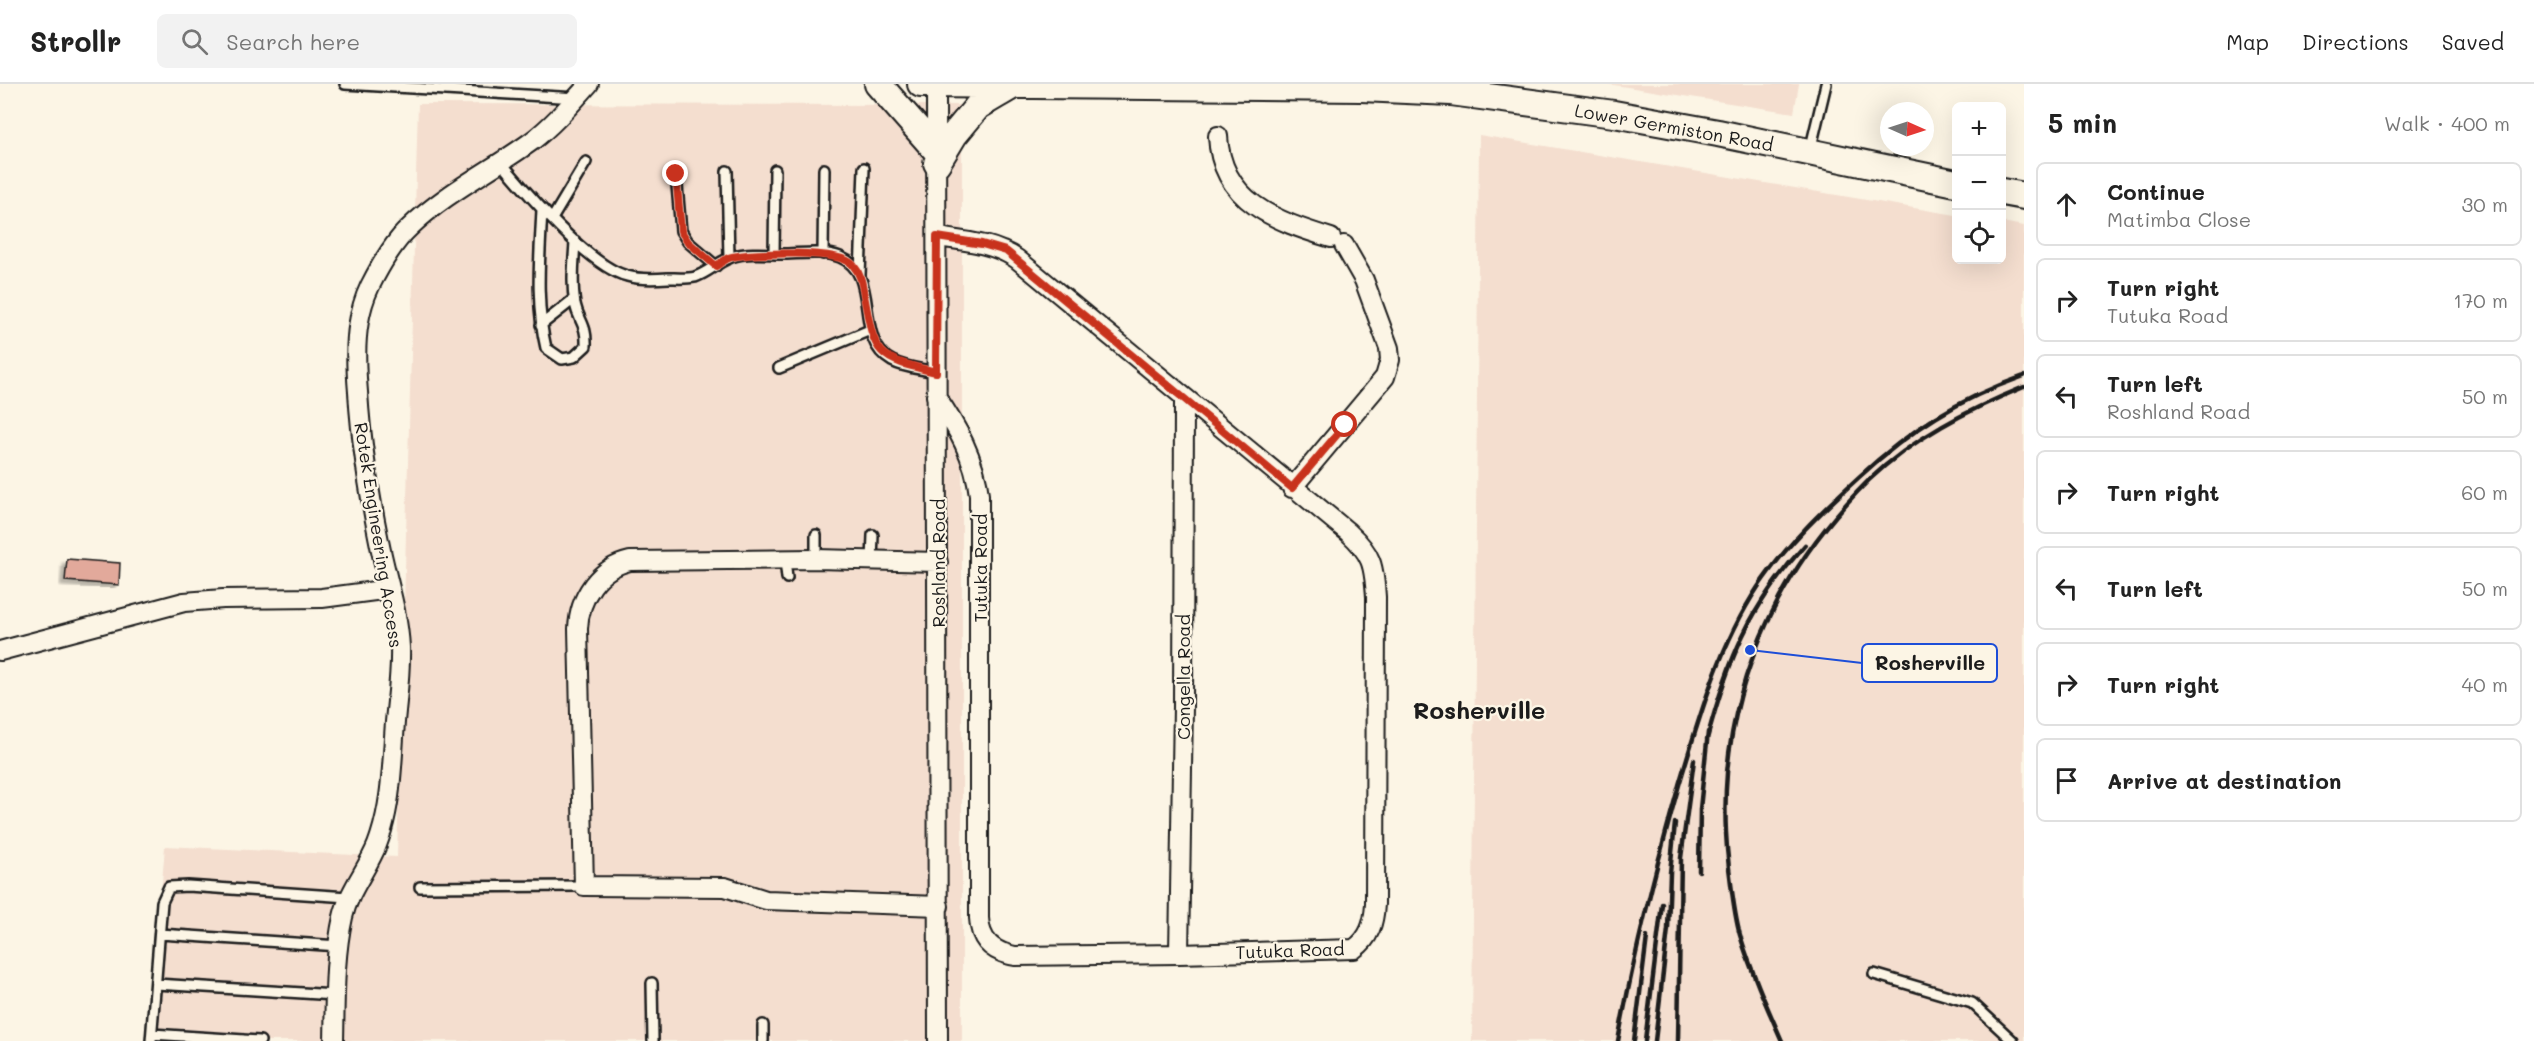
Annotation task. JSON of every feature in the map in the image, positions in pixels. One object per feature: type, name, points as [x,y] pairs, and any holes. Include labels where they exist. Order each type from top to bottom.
[{"type":"street","name":"Rotek Engineering Access","points":[[334,1041],[339,946],[348,897],[377,845],[385,815],[391,775],[400,648],[363,455],[356,366],[356,341],[360,319],[368,290],[380,267],[409,227],[532,140],[589,84]]},
{"type":"street","points":[[878,84],[937,157],[978,106],[1015,84]]},
{"type":"street","name":"Lower Germiston Road","points":[[921,84],[1361,86],[1451,92],[1614,114],[1719,133],[1952,182]]},
{"type":"street","name":"Roshland Road","points":[[936,85],[938,1041]]},
{"type":"street","points":[[1218,136],[1219,156],[1228,176],[1241,194],[1257,208],[1337,242],[1372,300],[1389,348],[1390,366],[1385,377],[1292,488]]},
{"type":"street","points":[[2006,193],[2024,196]]},
{"type":"street","name":"Tutuka Road","points":[[936,396],[954,423],[968,451],[977,476],[979,495],[979,928],[990,945],[1000,953],[1015,956],[1354,949],[1372,928],[1374,918],[1376,597],[1374,567],[1361,544],[1006,251],[982,244],[937,237]]},
{"type":"street","name":"Congella Road","points":[[1179,954],[1184,399]]},
{"type":"street","points":[[938,562],[816,559],[786,569],[630,561],[619,563],[607,570],[586,595],[578,629],[584,886],[724,887],[766,900],[939,906]]},
{"type":"street","points":[[0,651],[184,602],[223,599],[322,598],[390,589]]},
{"type":"lane","points":[[345,84],[577,98]]},
{"type":"lane","points":[[1810,153],[1826,84]]},
{"type":"lane","points":[[500,161],[542,209],[575,241],[614,271],[627,277],[653,279],[695,277],[729,258],[774,254],[837,256],[852,263],[860,275]]},
{"type":"lane","points":[[552,219],[586,162]]},
{"type":"lane","points":[[864,168],[860,275],[870,330],[877,347],[890,360],[936,372]]},
{"type":"lane","points":[[824,169],[824,254]]},
{"type":"lane","points":[[774,254],[775,170]]},
{"type":"lane","points":[[727,171],[729,258]]},
{"type":"lane","points":[[676,174],[681,231],[688,242],[716,266]]},
{"type":"lane","points":[[542,209],[539,301],[541,325],[546,348],[562,359],[574,357],[586,345],[586,331],[574,299],[575,241]]},
{"type":"lane","points":[[541,325],[574,299]]},
{"type":"lane","points":[[778,368],[870,330]]},
{"type":"lane","points":[[816,535],[816,559]]},
{"type":"lane","points":[[872,561],[873,536]]},
{"type":"lane","points":[[260,1041],[151,1037],[164,893],[169,887],[177,885],[348,897]]},
{"type":"lane","points":[[420,886],[584,886]]},
{"type":"lane","points":[[160,934],[339,946]]},
{"type":"lane","points":[[1874,974],[1972,1003],[2013,1041]]},
{"type":"lane","points":[[652,983],[653,1041]]},
{"type":"lane","points":[[156,984],[335,995]]},
{"type":"lane","points":[[763,1025],[763,1041]]},
{"type":"shaded area","points":[[1608,84],[1799,84],[1794,113]]},
{"type":"shaded area","points":[[418,104],[962,105],[962,1041],[149,1041],[165,846],[397,857]]},
{"type":"shaded area","name":"Rosherville","points":[[1479,135],[1952,214],[1952,264],[2006,264],[2006,223],[2024,226],[2024,1041],[1472,1041]]},
{"type":"building","points":[[67,559],[120,563],[119,585],[65,581]]},
{"type":"railway","points":[[1618,1041],[1653,880],[1694,734],[1721,658],[1758,587],[1805,529],[1878,460],[1916,430],[1956,406],[2024,376]]},
{"type":"railway","points":[[1782,1041],[1740,935],[1729,868],[1726,813],[1728,760],[1737,708],[1753,658],[1773,610],[1800,564],[1832,521],[1869,480],[1904,451],[1942,426],[2024,387]]},
{"type":"railway","points":[[1707,739],[1723,684],[1743,636],[1769,590],[1805,545]]},
{"type":"railway","points":[[1699,871],[1700,809],[1708,732]]},
{"type":"railway","points":[[1678,1041],[1681,858],[1694,760]]},
{"type":"railway","points":[[1655,1041],[1668,929],[1675,823]]},
{"type":"railway","points":[[1645,1041],[1662,904]]},
{"type":"railway","points":[[1634,1041],[1647,937]]},
{"type":"place","name":"Rosherville","points":[[1750,650]]},
{"type":"district","name":"Rosherville","points":[[1479,709]]},
{"type":"route","points":[[676,174],[681,231],[688,242],[716,266],[729,258],[751,254],[824,254],[837,256],[852,263],[860,275],[870,330],[877,347],[890,360],[936,372],[937,237],[982,244],[1006,251],[1292,488],[1345,425]]}]
